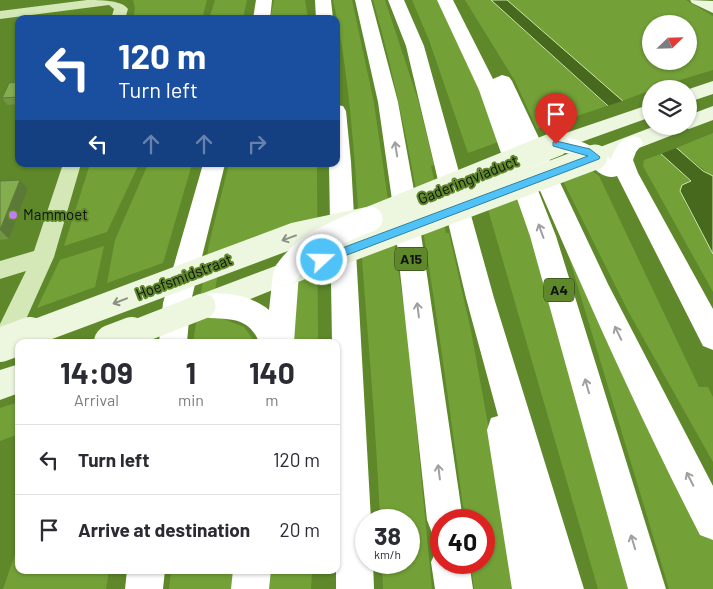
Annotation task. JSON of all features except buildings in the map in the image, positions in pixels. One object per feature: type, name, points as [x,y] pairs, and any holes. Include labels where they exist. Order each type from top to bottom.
[{"type":"highway","points":[[262,15],[264,0]]},
{"type":"highway","points":[[323,0],[325,15]]},
{"type":"highway","name":"A15","points":[[363,0],[388,102],[404,207],[444,509]]},
{"type":"highway","points":[[396,0],[415,46],[480,298],[566,589]]},
{"type":"highway","name":"A4","points":[[445,0],[489,90],[543,236],[647,589]]},
{"type":"highway","points":[[453,0],[494,63],[596,288],[713,522]]},
{"type":"highway","points":[[632,143],[626,149],[622,160],[638,195],[713,337]]},
{"type":"highway","points":[[556,144],[581,149],[596,157],[638,195]]},
{"type":"highway","points":[[340,160],[355,589]]},
{"type":"highway","points":[[173,339],[177,303],[213,167]]},
{"type":"highway","points":[[280,339],[286,273],[298,255],[326,239],[370,219]]},
{"type":"highway","points":[[480,298],[531,589]]},
{"type":"highway","points":[[203,306],[225,305],[251,313],[262,321],[269,330],[272,339]]},
{"type":"highway","points":[[340,589],[350,468]]},
{"type":"highway","points":[[144,589],[146,574]]},
{"type":"highway","points":[[250,589],[252,574]]},
{"type":"highway","points":[[452,574],[454,589]]},
{"type":"street","points":[[698,0],[713,8]]},
{"type":"street","points":[[0,15],[110,1],[120,6],[119,15]]},
{"type":"street","points":[[697,93],[713,88]]},
{"type":"street","points":[[697,119],[713,112]]},
{"type":"street","name":"Gaderingviaduct","points":[[370,219],[556,144],[642,113]]},
{"type":"street","name":"Gaderingviaduct","points":[[286,273],[653,135]]},
{"type":"street","points":[[0,349],[43,257],[71,167]]},
{"type":"street","name":"Hoefsmidstraat","points":[[16,339],[295,235],[370,219]]},
{"type":"street","points":[[0,270],[43,257]]},
{"type":"street","points":[[120,339],[286,273]]},
{"type":"street","name":"Hoefsmidstraat","points":[[0,345],[15,339]]},
{"type":"street","points":[[0,385],[15,379]]},
{"type":"shaded area","points":[[133,0],[207,0],[203,15],[134,15],[135,8]]},
{"type":"shaded area","points":[[215,0],[247,0],[244,15],[210,15]]},
{"type":"shaded area","points":[[274,0],[305,0],[307,15],[271,15]]},
{"type":"shaded area","points":[[333,0],[352,0],[374,103],[407,330],[432,589],[383,589],[382,574],[420,574],[420,509],[379,509],[374,412],[353,145],[340,35],[340,15],[336,15]]},
{"type":"shaded area","points":[[373,0],[385,0],[418,100],[434,165],[431,166],[446,233],[449,233],[471,331],[518,589],[474,589],[472,574],[495,574],[495,509],[463,509],[428,258],[417,193],[390,64]]},
{"type":"shaded area","points":[[412,0],[439,0],[459,38],[501,141],[468,153],[429,40]]},
{"type":"shaded area","points":[[465,0],[491,0],[607,106],[537,129],[515,81]]},
{"type":"shaded area","points":[[491,0],[507,0],[642,118],[642,135],[662,135],[703,171],[713,176],[713,254],[680,191],[682,185],[691,181]]},
{"type":"shaded area","points":[[507,0],[686,0],[713,16],[713,70],[680,80],[642,80],[642,93],[622,101]]},
{"type":"shaded area","points":[[713,133],[713,176],[712,176],[676,148]]},
{"type":"shaded area","points":[[661,154],[691,182],[684,201],[713,254],[713,292],[643,166],[644,160]]},
{"type":"shaded area","points":[[89,167],[138,167],[107,232],[64,246]]},
{"type":"shaded area","points":[[147,167],[191,167],[163,263],[107,283],[115,240]]},
{"type":"shaded area","points":[[228,167],[317,167],[318,339],[287,339],[292,284],[305,223],[219,267],[211,314],[244,327],[253,339],[193,339],[209,244]]},
{"type":"shaded area","points":[[591,170],[599,176],[699,387],[708,387],[713,397],[713,462],[628,311],[561,177]]},
{"type":"shaded area","points":[[519,193],[600,477],[628,589],[598,589],[487,206]]},
{"type":"shaded area","points":[[565,244],[713,539],[713,589],[669,589]]},
{"type":"shaded area","points":[[104,246],[95,287],[37,308],[60,260]]},
{"type":"shaded area","points":[[15,403],[15,435],[0,441],[0,408]]},
{"type":"shaded area","points":[[15,554],[15,574],[108,574],[106,589],[3,589]]},
{"type":"shaded area","points":[[171,574],[312,574],[311,589],[169,589]]},
{"type":"pier","points":[[625,100],[642,115],[642,135],[665,135],[679,147],[658,155],[604,107]]},
{"type":"place","name":"Mammoet","points":[[13,215]]},
{"type":"route","points":[[322,260],[596,157],[586,151],[556,144]]}]
